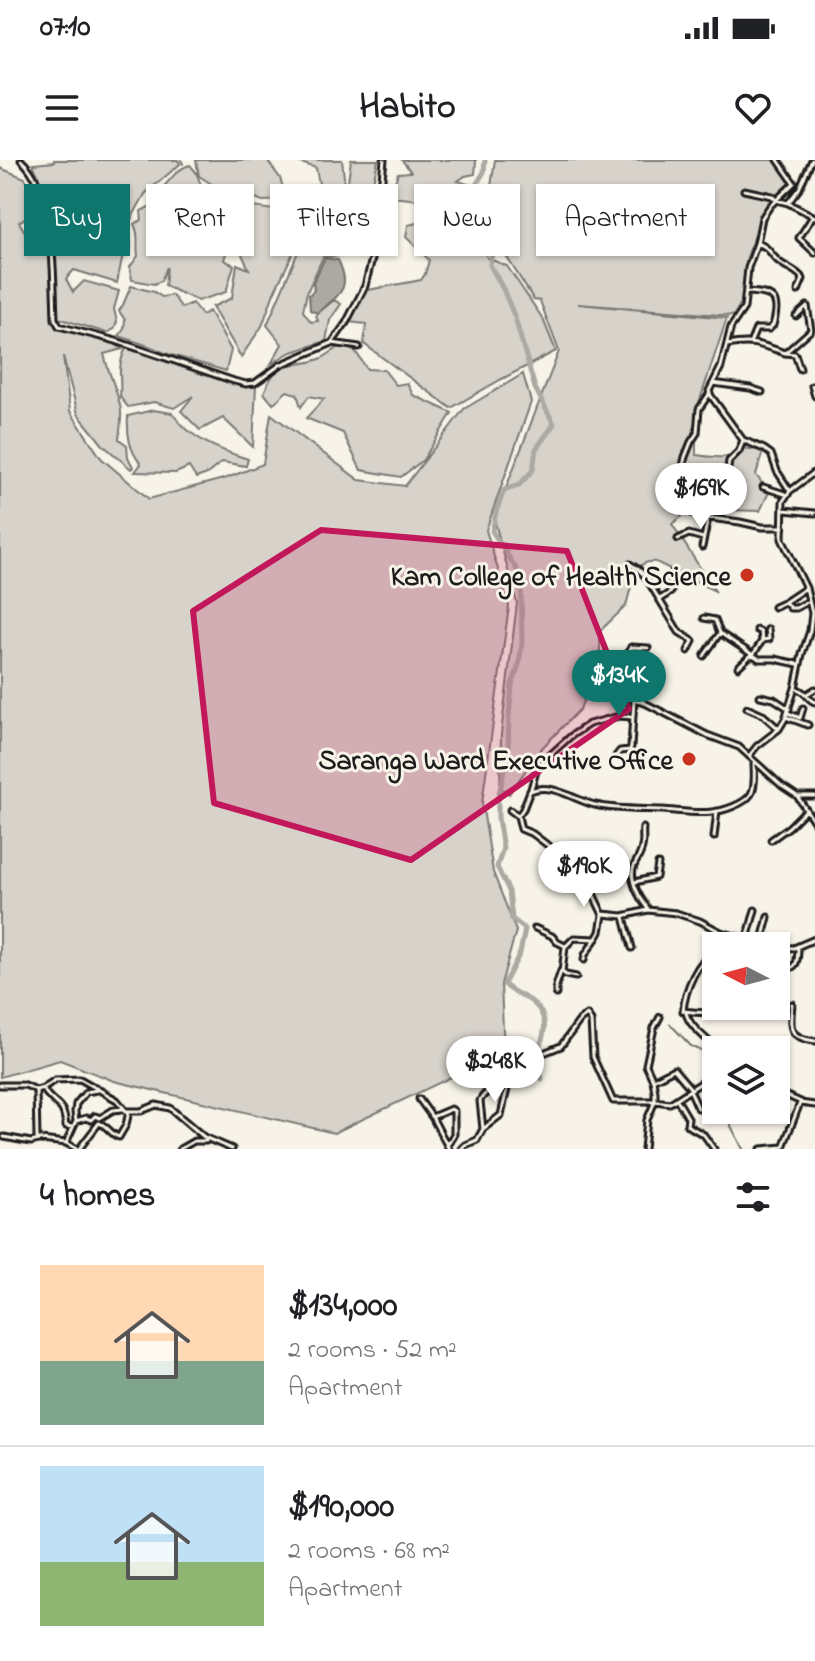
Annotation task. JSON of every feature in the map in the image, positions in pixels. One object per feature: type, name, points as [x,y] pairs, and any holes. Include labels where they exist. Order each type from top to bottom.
[{"type":"street","points":[[21,160],[40,189],[47,213],[55,319],[59,326],[116,341],[246,384],[255,383],[280,365],[332,343],[359,347]]},
{"type":"street","points":[[332,343],[365,286],[374,251],[384,160]]},
{"type":"street","points":[[778,160],[794,183],[800,186]]},
{"type":"street","points":[[788,203],[812,160]]},
{"type":"street","points":[[687,480],[682,470],[685,457],[697,433],[699,409],[721,367],[731,327],[744,308],[748,266],[762,218],[794,183]]},
{"type":"street","points":[[744,190],[772,196],[814,216],[799,238],[815,253]]},
{"type":"street","points":[[757,243],[768,248],[777,261],[800,275],[803,279],[798,291]]},
{"type":"street","points":[[747,292],[767,294],[776,303],[773,325],[766,330],[756,329],[750,343]]},
{"type":"street","points":[[785,353],[811,330],[807,306],[796,316]]},
{"type":"street","points":[[727,345],[764,344],[795,354],[800,369]]},
{"type":"street","points":[[713,383],[762,392]]},
{"type":"street","points":[[815,385],[812,386],[815,396]]},
{"type":"street","points":[[710,393],[743,440],[769,452],[789,493]]},
{"type":"street","points":[[702,547],[708,518],[724,492],[729,461],[739,451],[743,440]]},
{"type":"street","points":[[749,756],[779,729],[788,713],[810,631],[813,613],[811,597],[782,541],[783,501],[815,472]]},
{"type":"street","points":[[704,480],[689,501],[687,511],[708,518],[762,527],[783,527]]},
{"type":"street","points":[[763,487],[789,493]]},
{"type":"street","points":[[784,510],[815,513]]},
{"type":"street","points":[[678,539],[689,534],[703,538]]},
{"type":"street","points":[[630,564],[642,572],[679,632],[693,641],[688,651]]},
{"type":"street","points":[[660,599],[671,592],[672,573]]},
{"type":"street","points":[[774,607],[806,588]]},
{"type":"street","points":[[785,602],[792,609],[811,597]]},
{"type":"street","points":[[704,618],[716,621],[720,633],[759,659],[799,664]]},
{"type":"street","points":[[762,640],[769,639],[768,629]]},
{"type":"street","points":[[738,667],[752,655],[762,640],[761,632],[757,630]]},
{"type":"street","points":[[704,656],[720,633]]},
{"type":"street","points":[[645,703],[631,685],[632,672],[627,657],[631,647],[648,648]]},
{"type":"street","points":[[606,685],[707,735],[739,747],[754,763],[797,796],[815,823]]},
{"type":"street","points":[[795,688],[803,690],[815,702]]},
{"type":"street","points":[[807,694],[815,689]]},
{"type":"street","points":[[760,696],[774,699],[788,713],[808,725]]},
{"type":"street","points":[[616,756],[620,751],[631,748],[634,700]]},
{"type":"street","points":[[747,708],[763,715],[779,729]]},
{"type":"street","points":[[788,713],[800,718],[803,708]]},
{"type":"street","points":[[518,816],[541,763],[583,726],[619,716],[632,717]]},
{"type":"street","points":[[531,789],[551,790],[595,805],[619,808],[717,811],[751,794],[754,763]]},
{"type":"street","points":[[797,796],[815,796]]},
{"type":"street","points":[[510,810],[518,816],[521,829],[550,847],[570,871],[587,881],[603,914],[603,921],[584,960]]},
{"type":"street","points":[[771,840],[806,810]]},
{"type":"street","points":[[714,837],[717,811]]},
{"type":"street","points":[[643,828],[643,847],[633,869],[637,895],[648,910]]},
{"type":"street","points":[[587,881],[603,853]]},
{"type":"street","points":[[635,882],[656,877],[658,864]]},
{"type":"street","points":[[603,914],[623,916],[648,910],[678,914],[722,932]]},
{"type":"street","points":[[749,932],[755,910]]},
{"type":"street","points":[[623,916],[632,948]]},
{"type":"street","points":[[764,932],[768,917]]},
{"type":"street","points":[[535,928],[565,946]]},
{"type":"street","points":[[556,994],[565,946],[574,938],[595,940]]},
{"type":"street","points":[[790,949],[813,940],[815,948]]},
{"type":"street","points":[[790,968],[798,960],[798,947]]},
{"type":"street","points":[[702,960],[683,1011],[703,1036]]},
{"type":"street","points":[[562,968],[565,974],[576,977]]},
{"type":"street","points":[[792,1004],[792,1031],[801,1039],[815,1041]]},
{"type":"street","points":[[686,1013],[702,1012]]},
{"type":"street","points":[[546,1052],[561,1046],[587,1015],[591,1021],[593,1057],[612,1100],[617,1103],[670,1103],[702,1082]]},
{"type":"street","points":[[644,1149],[647,1120],[655,1101],[653,1080],[646,1065],[654,1028],[660,1017]]},
{"type":"street","points":[[653,1080],[674,1069],[690,1090],[698,1108]]},
{"type":"street","points":[[461,1149],[477,1140],[483,1129],[501,1115],[507,1089],[505,1077],[493,1083],[490,1091],[481,1097],[483,1129]]},
{"type":"street","points":[[0,1085],[25,1085],[36,1090],[55,1080],[80,1079],[117,1100],[126,1110],[125,1127],[119,1137],[99,1123],[78,1149],[66,1143],[4,1137]]},
{"type":"street","points":[[43,1088],[44,1093],[63,1111],[65,1125],[72,1127]]},
{"type":"street","points":[[36,1090],[35,1130],[40,1140]]},
{"type":"street","points":[[66,1143],[76,1121],[76,1104],[86,1092],[98,1090]]},
{"type":"street","points":[[790,1097],[815,1105]]},
{"type":"street","points":[[419,1099],[448,1148]]},
{"type":"street","points":[[677,1099],[688,1118],[687,1125],[704,1135],[714,1149]]},
{"type":"street","points":[[761,1149],[783,1147],[801,1102]]},
{"type":"street","points":[[76,1121],[91,1120],[95,1116],[100,1118],[113,1110],[141,1111],[156,1105],[170,1108],[198,1134],[232,1149]]},
{"type":"street","points":[[432,1117],[451,1109],[454,1111],[454,1138],[448,1148]]},
{"type":"street","points":[[180,1149],[194,1141],[210,1141]]},
{"type":"highlighted area","points":[[321,530],[567,551],[629,709],[411,860],[214,803],[193,611]]},
{"type":"shaded area","points":[[178,160],[180,164],[157,184],[146,184],[146,193],[130,221],[130,184],[42,184],[33,164]]},
{"type":"shaded area","points":[[196,160],[269,160],[282,184],[270,184],[270,201],[262,201],[254,197],[254,184],[212,184],[199,176]]},
{"type":"shaded area","points":[[342,160],[343,184],[319,184],[316,168],[298,162]]},
{"type":"shaded area","points":[[351,160],[378,160],[373,184],[348,184]]},
{"type":"shaded area","points":[[402,160],[476,160],[475,174],[458,181],[468,184],[414,184],[414,199],[398,198],[398,184],[394,184],[398,173],[411,172]]},
{"type":"shaded area","points":[[495,160],[776,160],[790,180],[786,191],[765,208],[746,260],[746,295],[733,316],[578,304],[727,318],[696,412],[696,455],[727,456],[743,448],[763,451],[756,475],[769,492],[760,511],[691,509],[672,524],[715,591],[656,562],[637,569],[626,606],[600,631],[600,660],[580,709],[540,750],[509,794],[500,787],[501,734],[517,603],[494,519],[559,351],[540,301],[534,300],[506,256],[520,256],[520,184],[491,184]]},
{"type":"shaded area","points":[[190,165],[201,184],[166,184],[179,171]]},
{"type":"shaded area","points":[[0,168],[25,178],[28,184],[24,184],[24,219],[19,222],[24,230],[24,256],[54,256],[58,307],[55,256],[124,256],[117,283],[74,270],[66,279],[73,292],[84,281],[119,291],[114,309],[117,322],[114,329],[107,333],[58,318],[60,329],[113,343],[122,349],[104,354],[121,409],[119,439],[127,445],[133,467],[131,469],[103,445],[78,414],[63,356],[70,411],[101,458],[149,499],[227,478],[263,464],[271,414],[359,480],[405,486],[464,409],[523,374],[531,402],[486,530],[509,606],[482,803],[493,872],[516,931],[501,984],[504,1052],[334,1133],[114,1081],[60,1060],[0,1077]]},
{"type":"shaded area","points":[[254,207],[270,209],[270,256],[291,256],[262,326],[241,357],[212,307],[232,298],[237,264],[249,269],[243,256],[254,256]]},
{"type":"shaded area","points":[[146,208],[146,256],[225,256],[224,260],[234,265],[226,292],[198,301],[165,286],[167,267],[161,281],[154,284],[132,280],[130,267],[138,256],[134,224],[142,220],[141,211]]},
{"type":"shaded area","points":[[414,224],[414,245],[406,237],[408,225]]},
{"type":"shaded area","points":[[296,256],[339,256],[323,257],[307,292],[303,311],[311,322],[318,321],[316,315],[334,300],[341,304],[330,320],[326,341],[289,353],[271,364],[282,344],[267,325]]},
{"type":"shaded area","points":[[425,256],[487,256],[507,266],[543,319],[556,351],[451,408],[364,344],[366,324],[348,322],[363,291],[421,280],[429,260]]},
{"type":"shaded area","points":[[325,258],[338,260],[343,285],[337,296],[317,313],[310,310],[309,295],[314,290],[313,283]]},
{"type":"shaded area","points":[[131,286],[162,297],[172,295],[182,308],[192,303],[202,315],[209,311],[231,350],[226,371],[119,336],[125,320],[119,311]]},
{"type":"shaded area","points":[[342,345],[356,352],[367,369],[384,370],[396,385],[407,383],[413,395],[452,413],[423,460],[401,477],[361,470],[343,433],[306,418],[324,399],[309,396],[301,407],[297,394],[287,391],[273,404],[264,393],[280,368],[320,359]]},
{"type":"shaded area","points":[[126,348],[240,384],[256,385],[253,447],[223,418],[200,430],[181,411],[193,396],[174,408],[154,402],[128,407],[120,397],[120,367]]},
{"type":"shaded area","points":[[153,410],[172,413],[196,437],[248,459],[246,466],[222,462],[196,478],[189,467],[176,473],[135,472],[141,464],[130,442],[128,416]]},
{"type":"waterway","points":[[181,160],[183,164]]},
{"type":"waterway","points":[[485,160],[484,172],[476,185],[488,207],[494,239],[490,265],[515,318],[535,388],[554,424],[536,449],[533,470],[519,485],[504,490],[492,531],[521,576],[522,643],[512,685],[508,752],[498,799],[503,848],[497,867],[509,891],[512,919],[525,929],[520,953],[504,984],[532,1002],[542,1015],[543,1035],[535,1057],[542,1079]]},
{"type":"waterway","points":[[670,1024],[691,1046],[702,1051]]},
{"type":"waterway","points":[[731,1124],[743,1149]]},
{"type":"place","name":"Kam College of Health Science","points":[[747,575]]},
{"type":"place","name":"Saranga Ward Executive Office","points":[[689,759]]}]
